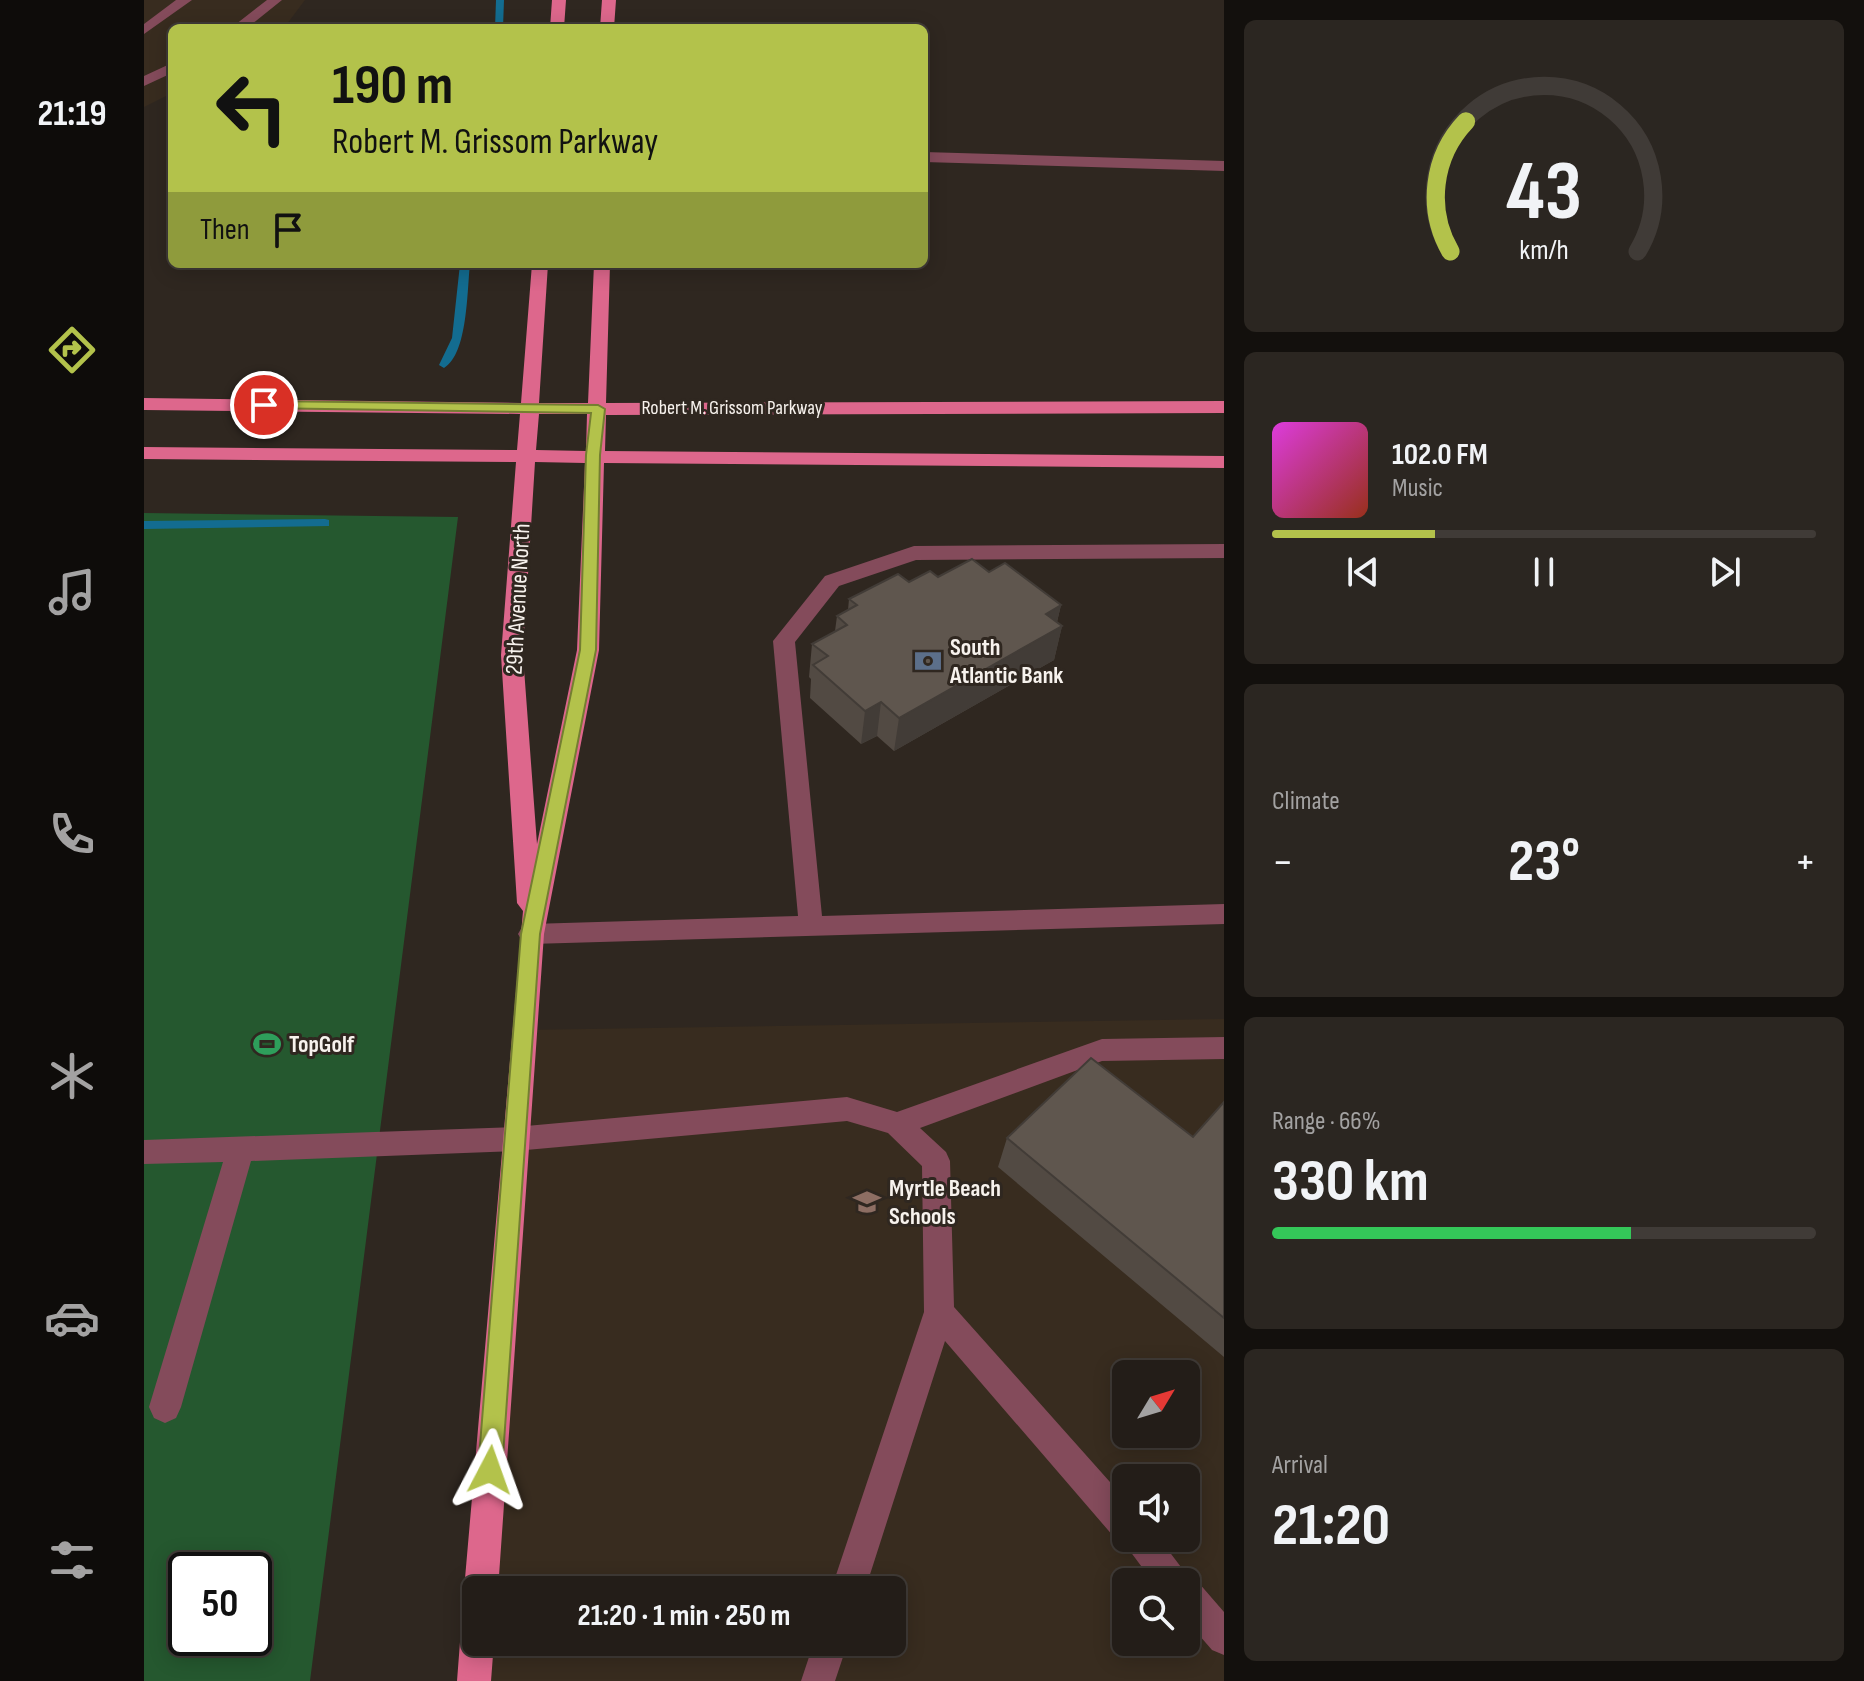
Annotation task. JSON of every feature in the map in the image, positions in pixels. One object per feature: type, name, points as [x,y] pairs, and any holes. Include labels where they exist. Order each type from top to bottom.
[{"type":"main road","points":[[557,24],[559,0]]},
{"type":"main road","points":[[607,24],[609,0]]},
{"type":"main road","name":"29th Avenue North","points":[[531,934],[512,655],[540,268]]},
{"type":"main road","name":"29th Avenue North","points":[[482,1576],[531,934],[588,650],[602,268]]},
{"type":"main road","name":"Robert M. Grissom Parkway","points":[[144,404],[598,409],[1224,407]]},
{"type":"main road","name":"Robert M. Grissom Parkway","points":[[144,453],[1224,462]]},
{"type":"main road","points":[[474,1681],[476,1656]]},
{"type":"street","points":[[144,30],[185,0]]},
{"type":"street","points":[[243,24],[275,0]]},
{"type":"street","points":[[144,82],[168,69]]},
{"type":"street","points":[[928,157],[1224,166]]},
{"type":"street","points":[[811,926],[784,641],[832,581],[914,553],[1223,554]]},
{"type":"street","points":[[531,934],[1224,914]]},
{"type":"street","points":[[897,1124],[1102,1050],[1224,1048]]},
{"type":"street","points":[[144,1152],[515,1139],[847,1109],[897,1124],[936,1161],[939,1312],[853,1576]]},
{"type":"street","points":[[165,1407],[240,1151]]},
{"type":"street","points":[[939,1312],[1112,1509]]},
{"type":"street","points":[[1149,1552],[1163,1568]]},
{"type":"street","points":[[1200,1610],[1224,1638]]},
{"type":"street","points":[[818,1681],[826,1656]]},
{"type":"shaded area","points":[[144,0],[305,0],[287,24],[168,24],[168,95],[144,107]]},
{"type":"shaded area","name":"Myrtle Beach Schools","points":[[1224,1019],[1224,1681],[473,1681],[475,1656],[906,1656],[906,1576],[481,1576],[524,1030]]},
{"type":"green space","name":"TopGolf","points":[[144,513],[458,517],[310,1681],[144,1681]]},
{"type":"building","points":[[972,559],[989,572],[1005,563],[1061,605],[1046,614],[1062,626],[899,718],[881,702],[865,711],[813,665],[828,656],[812,644],[847,625],[837,616],[857,605],[849,599],[898,574],[909,582],[930,571],[938,577]]},
{"type":"building","points":[[1091,1058],[1193,1137],[1224,1102],[1224,1318],[1007,1138]]},
{"type":"waterway","points":[[499,24],[500,0]]},
{"type":"waterway","points":[[444,365],[457,338],[465,268]]},
{"type":"waterway","points":[[144,525],[325,523]]},
{"type":"place","name":"South Atlantic Bank","points":[[928,661]]},
{"type":"place","name":"TopGolf","points":[[267,1044]]},
{"type":"place","name":"Myrtle Beach Schools","points":[[867,1202]]},
{"type":"route","points":[[264,405],[598,409],[593,455],[588,650],[531,934],[490,1470]]}]
